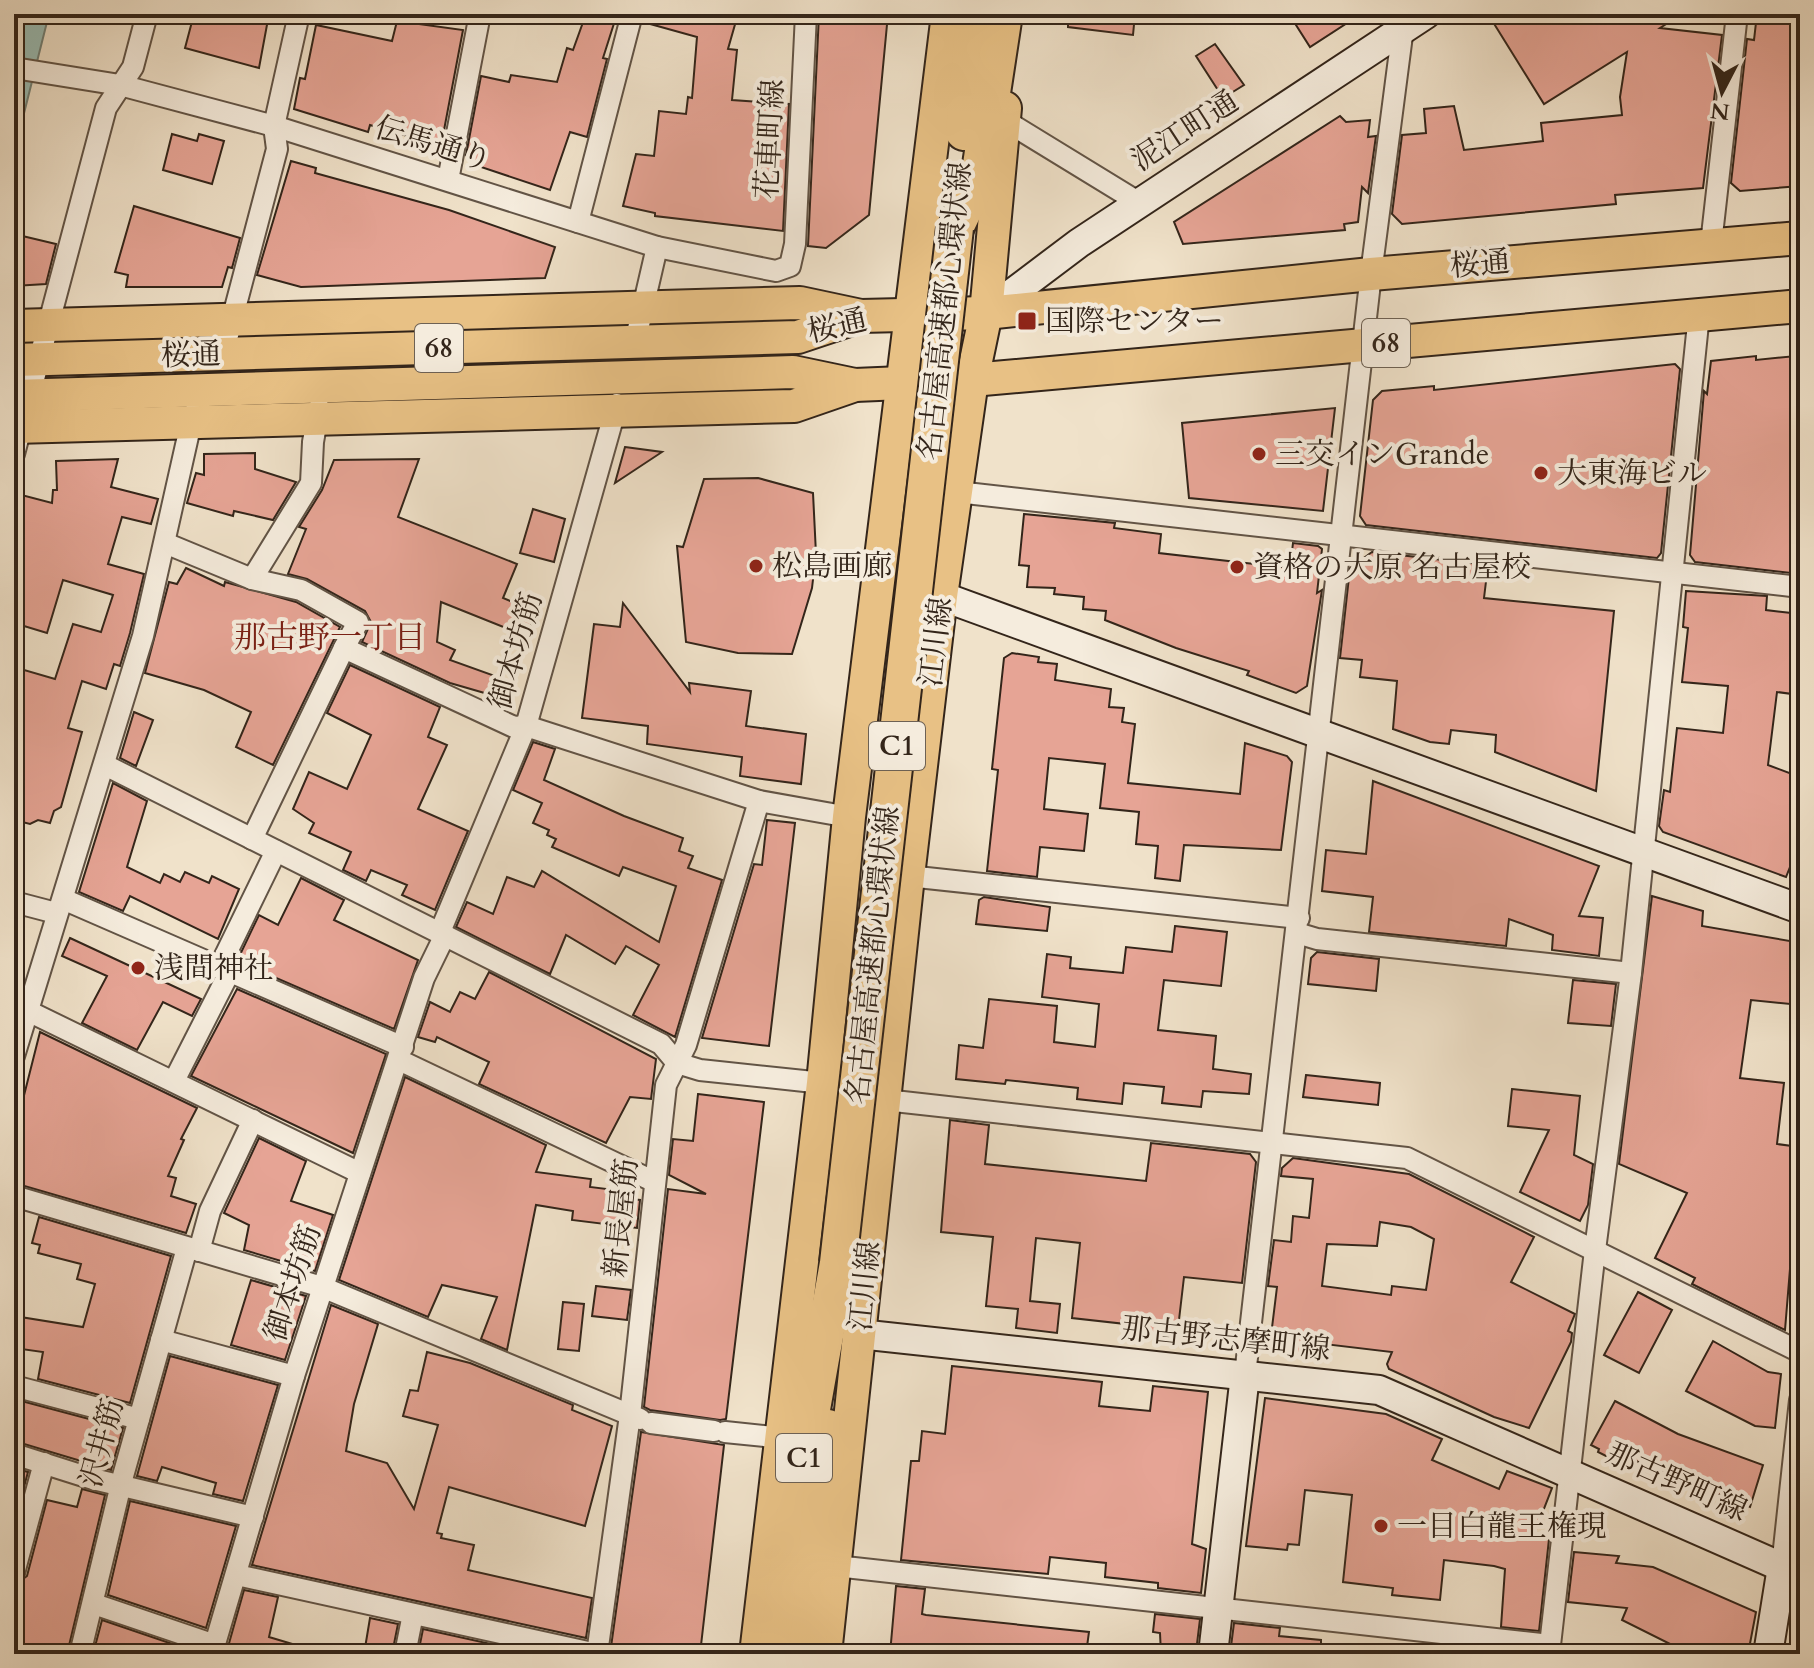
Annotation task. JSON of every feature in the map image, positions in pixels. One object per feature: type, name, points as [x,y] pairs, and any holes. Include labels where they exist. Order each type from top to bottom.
[{"type":"highway","name":"名古屋高速都心環状線","points":[[777,1654],[799,1482],[838,1263],[955,228],[974,14]]},
{"type":"highway","points":[[955,228],[979,178],[1004,14]]},
{"type":"highway","points":[[807,1654],[825,1487],[838,1263]]},
{"type":"main road","points":[[756,1654],[823,1083],[849,817],[948,14]]},
{"type":"main road","name":"江川線","points":[[825,1654],[908,876],[941,596],[972,380],[986,313],[1015,14]]},
{"type":"main road","name":"桜通","points":[[27,360],[798,337],[861,316],[986,313],[1371,274],[1800,238]]},
{"type":"main road","name":"68","points":[[14,326],[800,303],[861,316]]},
{"type":"main road","name":"桜通","points":[[19,420],[194,406],[321,402],[625,377],[793,372],[855,385],[972,380],[1800,306]]},
{"type":"main road","name":"68","points":[[321,402],[616,409],[794,406],[855,385]]},
{"type":"street","points":[[19,420],[27,360],[50,325],[106,108],[133,67],[147,14]]},
{"type":"street","points":[[223,354],[277,149],[274,126],[299,14]]},
{"type":"street","points":[[448,180],[480,14]]},
{"type":"street","points":[[578,222],[632,14]]},
{"type":"street","name":"花車町線","points":[[790,266],[795,244],[806,14]]},
{"type":"street","points":[[1711,244],[1737,14]]},
{"type":"street","points":[[1213,1654],[1371,274],[1412,19]]},
{"type":"street","name":"泥江町通","points":[[986,313],[1046,265],[1412,19]]},
{"type":"street","name":"伝馬通り","points":[[14,68],[120,85],[274,126],[657,247],[776,271],[790,266]]},
{"type":"street","points":[[1004,120],[1138,202]]},
{"type":"street","points":[[635,342],[657,247]]},
{"type":"street","points":[[836,1566],[1550,1649],[1595,1250],[1631,973],[1699,314]]},
{"type":"street","name":"御本坊筋","points":[[213,1650],[294,1376],[424,978],[526,726],[625,377]]},
{"type":"street","points":[[252,579],[311,483],[321,402]]},
{"type":"street","points":[[14,1056],[143,636],[194,406]]},
{"type":"street","points":[[957,492],[1672,575],[1800,587]]},
{"type":"street","points":[[165,543],[252,579],[301,590],[358,622],[252,839]]},
{"type":"street","points":[[941,596],[1320,732],[1642,854],[1800,909]]},
{"type":"street","points":[[344,648],[514,727],[526,726],[759,801],[849,817]]},
{"type":"street","points":[[105,765],[661,1044],[677,1063],[700,1070],[823,1083]]},
{"type":"street","name":"新長屋筋","points":[[597,1654],[640,1419],[655,1182],[666,1085],[686,1045],[759,801]]},
{"type":"street","points":[[174,1081],[276,851]]},
{"type":"street","points":[[908,876],[1298,926],[1317,939],[1631,973]]},
{"type":"street","points":[[14,902],[60,906],[224,970],[401,1054],[655,1182]]},
{"type":"street","points":[[26,1010],[360,1173]]},
{"type":"street","points":[[885,1100],[1407,1158],[1800,1352]]},
{"type":"street","name":"沢井筋","points":[[80,1654],[161,1340],[193,1249],[253,1120]]},
{"type":"street","points":[[14,1196],[322,1287],[640,1419],[783,1438]]},
{"type":"street","name":"那古野志摩町線","points":[[859,1334],[1379,1390],[1570,1471]]},
{"type":"street","points":[[161,1340],[294,1376]]},
{"type":"street","points":[[14,1386],[139,1419]]},
{"type":"street","points":[[1768,1654],[1791,1571],[1800,1400]]},
{"type":"street","points":[[14,1454],[121,1486],[253,1517]]},
{"type":"street","points":[[16,1559],[44,1463]]},
{"type":"street","name":"那古野町線","points":[[1570,1471],[1791,1571]]},
{"type":"street","points":[[237,1575],[597,1654]]},
{"type":"street","points":[[94,1604],[213,1650]]},
{"type":"street","points":[[405,1654],[413,1614]]},
{"type":"shaded area","points":[[582,323],[586,327],[243,340],[240,337],[243,333]]},
{"type":"water","points":[[14,14],[49,14],[14,153]]},
{"type":"building","points":[[194,14],[269,14],[259,68],[185,48]]},
{"type":"building","points":[[586,14],[617,14],[603,58],[607,59],[587,137],[570,132],[550,190],[472,164],[466,155],[481,76],[509,82],[511,75],[557,82],[567,48],[573,50]]},
{"type":"building","points":[[645,14],[738,14],[728,49],[737,50],[732,100],[789,104],[783,231],[655,216],[655,213],[623,206],[636,154],[654,156],[659,111],[686,114],[688,97],[692,98],[697,37],[643,22]]},
{"type":"building","points":[[819,14],[888,14],[869,215],[826,248],[808,246]]},
{"type":"building","points":[[1068,14],[1135,14],[1133,35],[1068,27]]},
{"type":"building","points":[[1289,14],[1361,14],[1310,47]]},
{"type":"building","points":[[1488,14],[1682,14],[1660,28],[1722,35],[1703,188],[1615,195],[1616,204],[1402,224],[1392,214],[1402,135],[1426,133],[1424,109],[1454,106],[1464,150],[1543,141],[1541,123],[1622,115],[1620,97],[1627,52],[1544,104]]},
{"type":"building","points":[[1757,14],[1800,14],[1800,186],[1740,191],[1731,183],[1747,39],[1754,40]]},
{"type":"building","points":[[397,21],[463,30],[441,146],[370,125],[368,132],[294,109],[300,78],[305,79],[316,25],[392,41]]},
{"type":"building","points":[[1215,44],[1244,85],[1223,98],[1196,56]]},
{"type":"building","points":[[1340,116],[1346,122],[1370,120],[1368,137],[1376,136],[1368,193],[1362,187],[1358,222],[1344,224],[1345,230],[1183,244],[1174,222]]},
{"type":"building","points":[[172,134],[197,141],[199,134],[224,141],[212,184],[163,170]]},
{"type":"building","points":[[291,161],[316,168],[315,173],[449,210],[555,247],[545,278],[301,287],[257,275]]},
{"type":"building","points":[[134,206],[240,238],[232,268],[228,267],[222,287],[126,287],[128,275],[115,272]]},
{"type":"building","points":[[14,234],[56,244],[46,284],[14,286]]},
{"type":"building","points":[[1756,356],[1756,360],[1796,356],[1800,396],[1800,574],[1695,562],[1690,555],[1704,391],[1707,394],[1711,361]]},
{"type":"building","name":"大東海ビル","points":[[1675,364],[1680,369],[1661,553],[1657,558],[1366,525],[1360,516],[1373,400],[1382,391],[1434,386],[1434,390]]},
{"type":"building","points":[[1335,408],[1323,511],[1189,498],[1182,423]]},
{"type":"building","points":[[625,447],[662,452],[615,483]]},
{"type":"building","points":[[255,453],[255,469],[296,482],[273,520],[234,511],[233,516],[187,503],[196,473],[204,475],[204,454]]},
{"type":"building","points":[[118,459],[111,487],[158,499],[151,524],[122,517],[108,564],[144,574],[130,633],[120,666],[114,664],[106,689],[82,681],[68,728],[82,732],[61,807],[54,811],[50,823],[38,820],[30,824],[14,820],[14,667],[55,679],[73,624],[101,632],[113,595],[63,580],[47,633],[14,623],[14,493],[52,503],[53,490],[57,490],[56,461]]},
{"type":"building","points":[[419,459],[398,517],[517,564],[503,598],[537,612],[526,636],[441,602],[437,642],[455,650],[450,660],[495,676],[488,694],[450,683],[362,642],[371,622],[365,611],[307,579],[288,574],[306,529],[299,527],[322,490],[334,460]]},
{"type":"building","points":[[758,478],[813,493],[816,554],[812,588],[792,654],[738,653],[686,642],[677,546],[683,547],[704,479]]},
{"type":"building","points":[[533,509],[565,519],[554,562],[520,553]]},
{"type":"building","points":[[1024,514],[1115,523],[1114,528],[1161,534],[1159,553],[1290,568],[1293,543],[1318,546],[1322,549],[1317,593],[1322,590],[1307,686],[1296,693],[1247,675],[1249,671],[1176,648],[1105,620],[1106,611],[1083,609],[1084,597],[1054,594],[1055,588],[1027,587],[1029,566],[1019,565]]},
{"type":"building","points":[[1372,552],[1488,565],[1484,598],[1614,611],[1596,791],[1495,752],[1496,735],[1451,730],[1449,744],[1430,742],[1393,729],[1397,681],[1360,677],[1362,660],[1340,658],[1350,568]]},
{"type":"building","points":[[186,568],[224,586],[225,582],[296,602],[340,627],[273,765],[236,747],[251,712],[204,690],[145,673],[169,582],[177,584]]},
{"type":"building","points":[[1686,591],[1767,596],[1766,610],[1800,614],[1800,695],[1777,692],[1768,765],[1800,777],[1800,842],[1786,877],[1663,832],[1659,826],[1664,790],[1670,792],[1677,728],[1723,733],[1728,686],[1682,682],[1688,628],[1683,627]]},
{"type":"building","points":[[623,603],[690,692],[689,683],[751,691],[746,726],[806,734],[801,784],[740,776],[742,757],[647,744],[648,726],[582,718],[594,624],[620,627]]},
{"type":"building","points":[[1012,653],[1039,657],[1038,662],[1057,664],[1055,680],[1111,689],[1109,707],[1124,708],[1122,722],[1135,724],[1128,783],[1240,794],[1245,743],[1287,756],[1292,762],[1281,850],[1184,845],[1180,881],[1155,878],[1158,846],[1136,844],[1139,812],[1100,808],[1105,764],[1049,758],[1044,809],[1088,814],[1084,851],[1040,847],[1037,877],[987,871],[998,770],[992,769],[1004,658]]},
{"type":"building","points":[[350,665],[440,707],[428,737],[447,745],[418,809],[468,831],[435,910],[402,895],[407,885],[371,870],[366,881],[343,870],[351,852],[309,833],[314,823],[293,809],[309,772],[347,789],[371,735],[327,713]]},
{"type":"building","points":[[134,712],[153,720],[136,766],[120,758]]},
{"type":"building","points":[[533,742],[555,749],[544,780],[624,816],[683,838],[679,851],[693,856],[688,868],[722,880],[675,1037],[633,1015],[659,965],[626,946],[615,964],[566,935],[550,974],[456,927],[467,902],[493,914],[507,877],[534,887],[542,871],[659,942],[676,886],[623,867],[619,876],[552,847],[556,839],[547,835],[549,830],[533,823],[542,803],[513,790]]},
{"type":"building","points":[[1373,781],[1599,866],[1579,916],[1603,918],[1599,956],[1552,950],[1553,935],[1509,919],[1506,946],[1369,932],[1373,897],[1322,891],[1326,850],[1366,854]]},
{"type":"building","points":[[113,783],[147,801],[127,867],[160,883],[164,874],[180,882],[185,872],[209,883],[212,876],[239,889],[218,939],[130,896],[123,911],[79,892]]},
{"type":"building","points":[[767,820],[795,823],[769,1046],[702,1038],[754,864],[762,865]]},
{"type":"building","points":[[301,878],[344,900],[334,920],[418,960],[394,1029],[237,961],[259,915],[278,925]]},
{"type":"building","points":[[1652,896],[1703,911],[1702,926],[1790,941],[1790,946],[1800,947],[1800,1005],[1751,1000],[1740,1078],[1784,1083],[1777,1144],[1800,1147],[1785,1330],[1692,1284],[1695,1278],[1655,1258],[1687,1193],[1619,1164]]},
{"type":"building","points":[[984,897],[1050,907],[1047,931],[976,924],[979,900]]},
{"type":"building","points":[[1175,926],[1227,932],[1221,986],[1164,980],[1158,1030],[1216,1036],[1213,1069],[1251,1074],[1249,1094],[1203,1091],[1201,1107],[1162,1103],[1164,1087],[1124,1083],[1122,1104],[1077,1099],[1078,1088],[1006,1080],[1005,1084],[956,1079],[959,1045],[983,1048],[989,999],[1057,1006],[1054,1042],[1095,1047],[1099,1004],[1042,997],[1047,954],[1071,957],[1070,968],[1123,973],[1126,947],[1172,952]]},
{"type":"building","points":[[70,938],[201,999],[192,1016],[163,1002],[137,1050],[82,1023],[107,976],[62,956]]},
{"type":"building","points":[[1317,952],[1379,959],[1376,991],[1308,984],[1311,958]]},
{"type":"building","points":[[489,972],[656,1059],[651,1099],[630,1097],[606,1143],[479,1084],[489,1062],[437,1037],[435,1042],[418,1037],[430,1002],[450,1012],[460,992],[475,999]]},
{"type":"building","points":[[1573,980],[1616,984],[1611,1026],[1568,1023]]},
{"type":"building","points":[[237,989],[386,1054],[353,1153],[191,1076]]},
{"type":"building","points":[[40,1032],[197,1108],[181,1139],[184,1140],[168,1176],[176,1178],[171,1196],[196,1204],[186,1233],[14,1183],[14,1135]]},
{"type":"building","points":[[1306,1075],[1380,1083],[1378,1105],[1303,1097]]},
{"type":"building","points":[[405,1077],[546,1145],[536,1172],[591,1179],[590,1187],[623,1191],[621,1198],[640,1200],[637,1228],[572,1220],[573,1211],[536,1205],[507,1350],[481,1339],[497,1297],[442,1285],[428,1317],[339,1280]]},
{"type":"building","points":[[1512,1089],[1580,1096],[1574,1155],[1593,1164],[1588,1205],[1580,1221],[1520,1192],[1549,1130],[1508,1126]]},
{"type":"building","points":[[698,1094],[764,1102],[726,1419],[720,1420],[644,1407],[668,1189],[706,1194],[669,1175],[673,1139],[693,1141]]},
{"type":"building","points":[[950,1120],[989,1125],[985,1164],[1146,1181],[1151,1143],[1250,1154],[1256,1162],[1242,1283],[1184,1277],[1177,1337],[1133,1333],[1134,1325],[1072,1318],[1080,1243],[1036,1238],[1030,1301],[1060,1304],[1057,1333],[1016,1328],[1018,1309],[986,1306],[993,1237],[941,1232]]},
{"type":"building","points":[[259,1138],[306,1161],[291,1201],[333,1215],[315,1271],[244,1250],[249,1225],[224,1213]]},
{"type":"building","points":[[1293,1158],[1409,1174],[1534,1237],[1511,1282],[1575,1314],[1568,1331],[1572,1333],[1571,1342],[1529,1428],[1494,1417],[1389,1369],[1387,1364],[1392,1352],[1308,1342],[1307,1356],[1269,1352],[1277,1287],[1268,1286],[1274,1240],[1291,1242],[1293,1216],[1309,1218],[1313,1179],[1281,1176],[1282,1168]],"holes":[[[1380,1222],[1411,1227],[1434,1239],[1426,1290],[1392,1286],[1391,1295],[1322,1286],[1327,1244],[1377,1246]]]},
{"type":"building","points":[[39,1217],[171,1256],[130,1403],[38,1379],[43,1352],[14,1348],[14,1316],[83,1327],[95,1284],[77,1279],[81,1264],[38,1253],[40,1245],[32,1243]]},
{"type":"building","points":[[251,1280],[306,1296],[285,1360],[231,1345]]},
{"type":"building","points":[[596,1286],[631,1290],[627,1320],[592,1316]]},
{"type":"building","points":[[1638,1292],[1672,1310],[1639,1373],[1604,1355]]},
{"type":"building","points":[[563,1302],[584,1304],[579,1351],[558,1349]]},
{"type":"building","points":[[331,1305],[378,1324],[354,1404],[346,1451],[387,1463],[414,1509],[438,1425],[403,1416],[410,1390],[418,1391],[427,1352],[470,1363],[573,1405],[572,1410],[612,1426],[585,1526],[449,1487],[437,1533],[442,1534],[441,1538],[474,1545],[468,1570],[592,1598],[586,1638],[252,1565]]},
{"type":"building","points":[[1713,1341],[1768,1372],[1781,1374],[1775,1428],[1755,1426],[1686,1391]]},
{"type":"building","points":[[170,1356],[278,1385],[243,1501],[213,1494],[216,1483],[162,1467],[157,1481],[137,1476]]},
{"type":"building","points":[[952,1366],[1102,1382],[1099,1406],[1150,1411],[1153,1386],[1208,1392],[1192,1544],[1206,1549],[1201,1593],[1158,1588],[1158,1583],[1105,1577],[1106,1563],[1050,1557],[1048,1574],[901,1560],[911,1461],[919,1461],[922,1431],[945,1434]]},
{"type":"building","points":[[1265,1398],[1386,1414],[1442,1439],[1432,1460],[1499,1489],[1507,1471],[1552,1488],[1533,1537],[1549,1539],[1539,1631],[1501,1627],[1505,1569],[1494,1566],[1444,1560],[1440,1600],[1392,1595],[1393,1588],[1343,1582],[1352,1495],[1305,1490],[1299,1545],[1288,1544],[1287,1550],[1246,1546]]},
{"type":"building","points":[[14,1399],[123,1428],[111,1470],[14,1441]]},
{"type":"building","points":[[1615,1401],[1678,1434],[1763,1465],[1750,1507],[1636,1461],[1628,1467],[1598,1452],[1599,1449],[1591,1445]]},
{"type":"building","points":[[641,1432],[724,1445],[700,1654],[610,1654]]},
{"type":"building","points":[[14,1468],[28,1472],[14,1524]]},
{"type":"building","points":[[82,1489],[105,1495],[67,1654],[14,1654],[14,1586],[27,1576],[47,1500],[77,1507]]},
{"type":"building","points":[[130,1501],[236,1526],[206,1628],[108,1595]]},
{"type":"building","points":[[1574,1552],[1619,1556],[1616,1563],[1653,1567],[1756,1612],[1748,1654],[1690,1654],[1622,1620],[1627,1608],[1568,1602]]},
{"type":"building","points":[[896,1586],[925,1589],[922,1614],[926,1615],[1089,1632],[1086,1654],[890,1654]]},
{"type":"building","points":[[244,1590],[278,1597],[269,1637],[309,1649],[308,1654],[226,1654]]},
{"type":"building","points":[[1155,1614],[1200,1619],[1196,1652],[1161,1654],[1160,1633],[1153,1632]]},
{"type":"building","points":[[370,1618],[398,1624],[392,1654],[364,1654]]},
{"type":"building","points":[[102,1620],[199,1653],[199,1654],[93,1654]]},
{"type":"building","points":[[1234,1623],[1280,1628],[1279,1636],[1321,1640],[1321,1654],[1230,1654]]},
{"type":"building","points":[[423,1629],[536,1654],[418,1654]]},
{"type":"place","name":"国際センター","points":[[1027,321]]},
{"type":"place","name":"三交インGrande","points":[[1259,454]]},
{"type":"place","name":"大東海ビル","points":[[1541,473]]},
{"type":"place","name":"松島画廊","points":[[756,566]]},
{"type":"place","name":"資格の大原 名古屋校","points":[[1237,567]]},
{"type":"place","name":"浅間神社","points":[[138,968]]},
{"type":"place","name":"一目白龍王権現","points":[[1381,1526]]},
{"type":"district","name":"那古野一丁目","points":[[330,638]]}]
